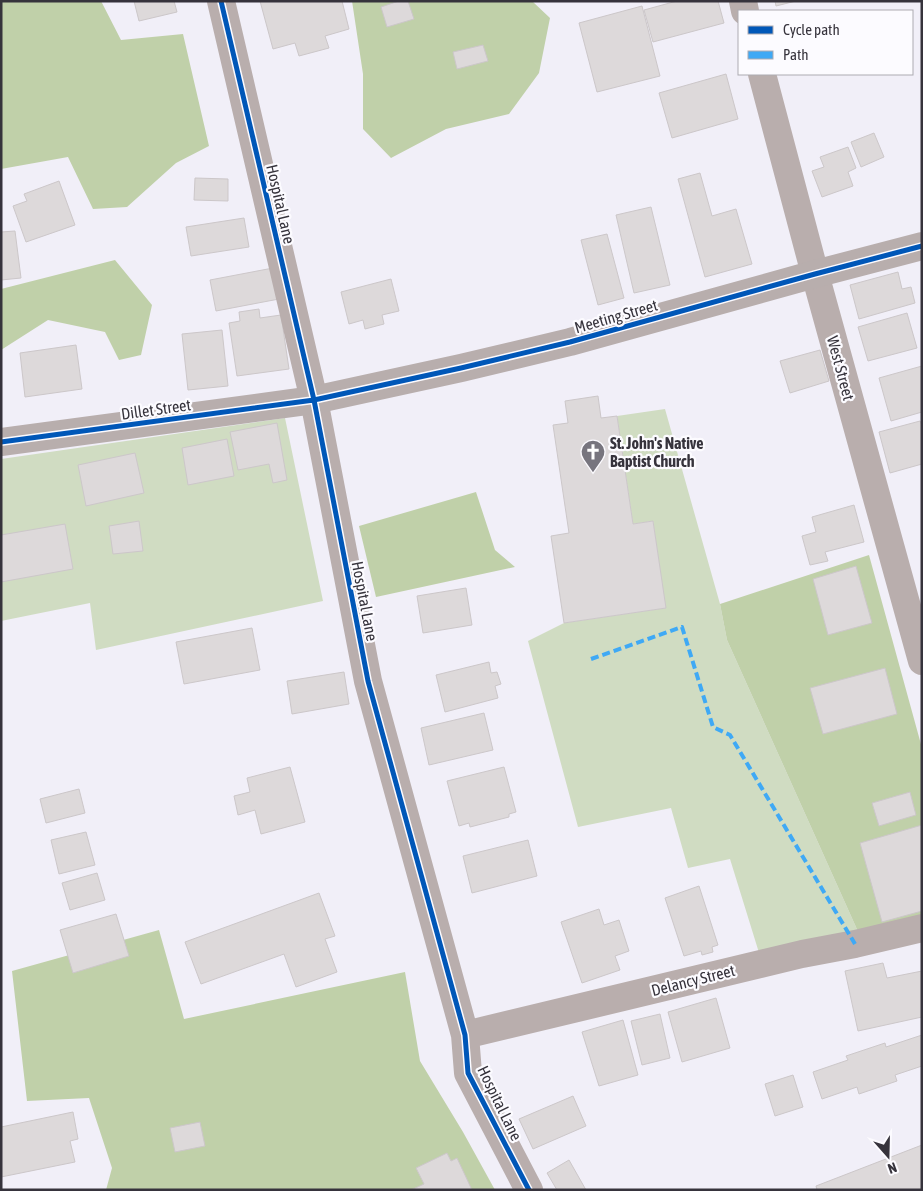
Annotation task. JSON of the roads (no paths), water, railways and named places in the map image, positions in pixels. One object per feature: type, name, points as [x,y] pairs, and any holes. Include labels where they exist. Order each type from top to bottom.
[{"type":"street","name":"Hospital Lane","points":[[221,1],[314,400],[368,681],[465,1035],[468,1073],[529,1190]]},
{"type":"street","name":"West Street","points":[[762,75],[922,661]]},
{"type":"street","name":"Meeting Street","points":[[314,400],[570,342],[922,246]]},
{"type":"street","name":"Dillet Street","points":[[1,442],[314,400]]},
{"type":"street","name":"Delancy Street","points":[[465,1035],[802,954],[922,928]]},
{"type":"place","name":"St. John's Native Baptist Church","points":[[593,473]]}]
